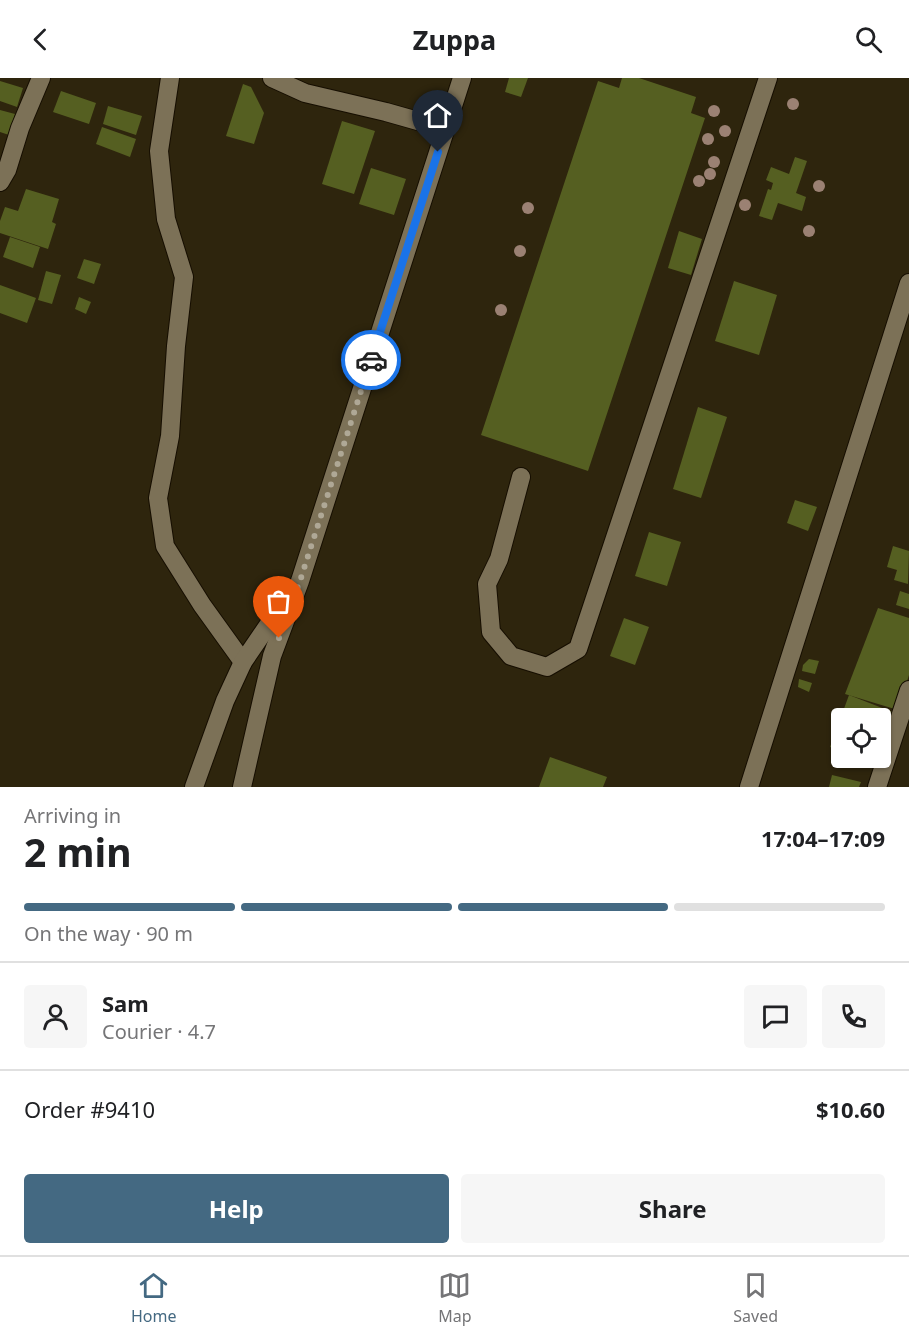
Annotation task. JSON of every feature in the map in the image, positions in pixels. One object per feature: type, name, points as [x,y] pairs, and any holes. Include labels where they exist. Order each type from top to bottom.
[{"type":"street","points":[[0,182],[7,170],[20,128],[41,78]]},
{"type":"street","points":[[170,78],[159,151],[166,219],[184,277],[176,346],[170,436],[158,498],[165,546],[202,605],[243,662]]},
{"type":"street","points":[[272,78],[305,93],[446,129]]},
{"type":"street","points":[[243,787],[272,656],[300,581],[462,78]]},
{"type":"street","points":[[521,477],[499,559],[487,584],[491,632],[511,656],[548,667],[578,650],[768,78]]},
{"type":"street","points":[[749,787],[909,283]]},
{"type":"street","points":[[194,787],[225,701],[243,662],[300,581]]},
{"type":"street","points":[[877,787],[909,690]]},
{"type":"building","points":[[509,78],[528,78],[521,97],[505,92]]},
{"type":"building","points":[[622,78],[639,78],[696,97],[691,113],[705,118],[588,471],[481,435],[598,81],[619,88]]},
{"type":"building","points":[[0,81],[23,88],[17,107],[0,101]]},
{"type":"building","points":[[243,84],[251,87],[264,113],[254,144],[226,136]]},
{"type":"building","points":[[61,91],[96,103],[89,124],[53,112]]},
{"type":"building","points":[[108,106],[142,116],[136,135],[103,124]]},
{"type":"building","points":[[0,110],[15,114],[9,135],[0,132]]},
{"type":"building","points":[[342,121],[375,131],[354,194],[322,184]]},
{"type":"building","points":[[102,127],[136,139],[130,157],[96,144]]},
{"type":"building","points":[[795,157],[807,161],[796,193],[806,197],[802,211],[778,203],[772,220],[759,216],[768,189],[771,190],[773,183],[766,180],[771,167],[789,174]]},
{"type":"building","points":[[371,168],[406,179],[394,215],[359,204]]},
{"type":"building","points":[[26,189],[59,199],[52,222],[56,224],[48,249],[0,233],[0,221],[5,207],[18,211]]},
{"type":"building","points":[[679,231],[702,239],[691,275],[668,268]]},
{"type":"building","points":[[10,237],[40,247],[33,268],[3,257]]},
{"type":"building","points":[[84,259],[101,264],[94,284],[77,278]]},
{"type":"building","points":[[46,271],[61,275],[52,304],[38,300]]},
{"type":"building","points":[[734,281],[777,295],[759,355],[715,341]]},
{"type":"building","points":[[0,285],[36,298],[27,323],[0,313]]},
{"type":"building","points":[[79,297],[91,302],[86,314],[75,309]]},
{"type":"building","points":[[698,407],[727,417],[701,498],[673,489]]},
{"type":"building","points":[[795,500],[817,507],[808,531],[787,523]]},
{"type":"building","points":[[649,532],[681,542],[667,586],[635,576]]},
{"type":"building","points":[[893,546],[909,551],[908,584],[894,580],[897,570],[887,567]]},
{"type":"building","points":[[900,591],[909,594],[909,609],[896,605]]},
{"type":"building","points":[[878,608],[909,618],[909,675],[898,710],[845,694]]},
{"type":"building","points":[[624,618],[649,627],[635,665],[610,656]]},
{"type":"building","points":[[809,659],[819,661],[815,674],[802,671],[803,665]]},
{"type":"building","points":[[799,679],[812,683],[809,692],[798,687]]},
{"type":"building","points":[[849,695],[882,708],[844,708]]},
{"type":"building","points":[[891,711],[895,713],[891,724]]},
{"type":"building","points":[[550,757],[607,777],[603,787],[539,787]]},
{"type":"building","points":[[832,775],[861,782],[859,787],[829,787]]},
{"type":"way so far","points":[[279,638],[300,581],[371,360]]},
{"type":"route","points":[[371,360],[438,152]]}]
